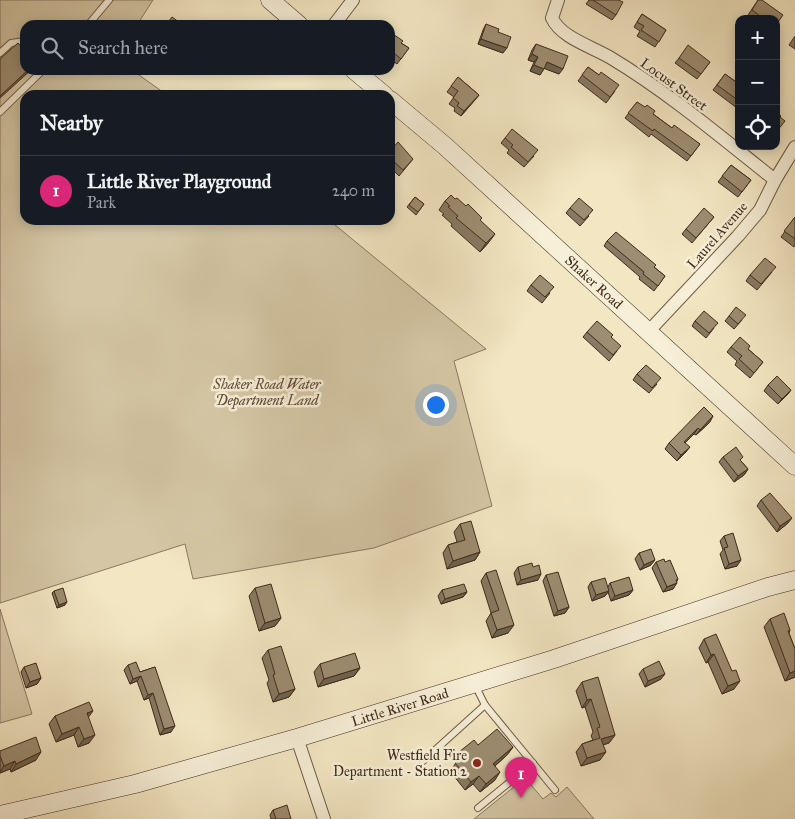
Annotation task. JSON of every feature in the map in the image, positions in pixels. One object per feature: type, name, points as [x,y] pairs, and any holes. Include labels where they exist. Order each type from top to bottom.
[{"type":"main road","points":[[270,0],[294,20]]},
{"type":"main road","points":[[360,75],[378,90]]},
{"type":"main road","name":"Shaker Road","points":[[395,104],[445,146],[795,466]]},
{"type":"main road","name":"Little River Road","points":[[0,815],[135,784],[297,738],[476,684],[768,587],[795,580]]},
{"type":"street","points":[[338,20],[353,0]]},
{"type":"street","name":"Locust Street","points":[[558,0],[552,18],[555,25],[565,34],[612,59],[657,89],[775,180]]},
{"type":"street","name":"Laurel Avenue","points":[[648,332],[760,210],[795,147]]},
{"type":"street","points":[[297,738],[324,819]]},
{"type":"lane","points":[[92,20],[109,0]]},
{"type":"lane","points":[[0,53],[11,43],[20,42]]},
{"type":"lane","points":[[23,90],[38,75]]},
{"type":"lane","points":[[0,112],[20,92]]},
{"type":"lane","points":[[476,684],[485,705],[555,790]]},
{"type":"lane","points":[[423,761],[485,705]]},
{"type":"lane","points":[[478,808],[533,763]]},
{"type":"green space","name":"Shaker Road Water Department Land","points":[[0,0],[153,0],[140,20],[20,20],[20,75],[139,75],[160,90],[20,90],[20,225],[335,225],[486,349],[454,361],[492,506],[374,548],[193,579],[185,544],[0,603]]},
{"type":"green space","points":[[0,609],[32,714],[0,723]]},
{"type":"green space","points":[[525,778],[543,799],[551,793],[556,797],[567,787],[594,819],[474,819]]},
{"type":"building","points":[[593,0],[618,0],[623,2],[616,15]]},
{"type":"building","points":[[758,0],[762,0],[783,15],[780,19],[780,15],[759,15],[752,10]]},
{"type":"building","points":[[642,14],[666,30],[659,42],[641,30],[644,26],[637,22]]},
{"type":"building","points":[[486,24],[499,29],[498,32],[511,37],[507,48],[481,39]]},
{"type":"building","points":[[395,35],[403,41],[401,43],[409,48],[401,59],[395,54]]},
{"type":"building","points":[[18,43],[20,45],[20,75],[23,75],[0,96],[0,59]]},
{"type":"building","points":[[536,44],[568,56],[563,69],[547,62],[544,69],[534,65],[538,57],[532,54]]},
{"type":"building","points":[[688,45],[710,62],[701,74],[679,58]]},
{"type":"building","points":[[588,67],[599,75],[601,72],[619,85],[610,97],[582,75]]},
{"type":"building","points":[[725,74],[735,81],[735,98],[717,85]]},
{"type":"building","points":[[458,77],[479,95],[464,111],[457,106],[459,103],[453,98],[458,91],[451,86]]},
{"type":"building","points":[[637,102],[645,107],[647,105],[655,111],[653,114],[672,128],[674,125],[700,144],[691,156],[628,113]]},
{"type":"building","points":[[780,117],[785,121],[780,127]]},
{"type":"building","points":[[512,129],[538,150],[528,162],[511,147],[513,145],[505,138]]},
{"type":"building","points":[[398,142],[413,159],[403,170],[395,163],[395,146]]},
{"type":"building","points":[[731,165],[751,180],[742,192],[722,176]]},
{"type":"building","points":[[451,195],[466,206],[468,204],[482,218],[480,220],[495,234],[486,243],[456,218],[458,216],[448,207],[450,206],[445,201]]},
{"type":"building","points":[[415,197],[424,204],[418,212],[409,205]]},
{"type":"building","points":[[579,198],[593,210],[584,220],[570,208]]},
{"type":"building","points":[[704,208],[714,217],[696,238],[686,229]]},
{"type":"building","points":[[795,217],[795,239],[784,231]]},
{"type":"building","points":[[616,232],[656,265],[654,267],[665,276],[658,286],[607,241]]},
{"type":"building","points":[[765,258],[776,267],[761,284],[750,275]]},
{"type":"building","points":[[540,275],[554,287],[545,297],[531,285]]},
{"type":"building","points":[[736,307],[746,315],[738,324],[729,316]]},
{"type":"building","points":[[704,311],[718,323],[709,333],[695,321]]},
{"type":"building","points":[[597,321],[613,335],[611,337],[621,346],[613,355],[587,332]]},
{"type":"building","points":[[740,337],[750,346],[748,349],[763,362],[754,373],[739,359],[742,356],[731,347]]},
{"type":"building","points":[[646,365],[661,378],[652,388],[637,374]]},
{"type":"building","points":[[777,376],[791,390],[782,399],[768,385]]},
{"type":"building","points":[[704,407],[713,416],[700,430],[698,428],[684,442],[690,447],[681,455],[669,443]]},
{"type":"building","points":[[736,447],[743,457],[740,460],[748,469],[738,476],[723,457]]},
{"type":"building","points":[[770,493],[792,518],[780,526],[761,500]]},
{"type":"building","points":[[471,521],[480,552],[453,561],[448,545],[465,540],[460,524]]},
{"type":"building","points":[[733,533],[741,560],[729,564],[724,548],[728,547],[724,536]]},
{"type":"building","points":[[651,549],[655,560],[644,565],[639,553]]},
{"type":"building","points":[[664,559],[665,562],[670,560],[678,579],[676,580],[677,583],[667,587],[656,562]]},
{"type":"building","points":[[532,563],[533,567],[539,565],[541,574],[521,580],[518,567]]},
{"type":"building","points":[[496,570],[514,625],[497,630],[491,613],[499,610],[486,573]]},
{"type":"building","points":[[558,572],[569,607],[558,611],[546,575]]},
{"type":"building","points":[[629,577],[633,590],[615,596],[610,583]]},
{"type":"building","points":[[605,578],[609,591],[596,595],[591,582]]},
{"type":"building","points":[[271,584],[281,618],[265,623],[255,588]]},
{"type":"building","points":[[464,584],[467,592],[445,599],[442,590]]},
{"type":"building","points":[[63,588],[67,602],[59,605],[54,591]]},
{"type":"building","points":[[784,613],[795,649],[795,671],[790,673],[770,619]]},
{"type":"building","points":[[716,634],[732,671],[736,670],[740,681],[728,686],[714,654],[711,655],[704,639]]},
{"type":"building","points":[[281,646],[295,689],[279,694],[268,650]]},
{"type":"building","points":[[355,653],[360,668],[324,679],[320,664]]},
{"type":"building","points":[[659,661],[665,674],[648,681],[643,669]]},
{"type":"building","points":[[136,662],[140,672],[155,667],[175,726],[164,729],[153,693],[148,695],[141,676],[133,679],[128,665]]},
{"type":"building","points":[[36,663],[41,678],[30,682],[24,667]]},
{"type":"building","points":[[598,677],[615,735],[601,739],[606,752],[587,758],[582,744],[600,738],[597,728],[600,727],[591,699],[587,700],[582,682]]},
{"type":"building","points":[[89,702],[93,711],[87,713],[95,735],[84,739],[79,727],[62,734],[55,716]]},
{"type":"building","name":"Westfield Fire Department - Station 2","points":[[497,729],[513,747],[493,764],[500,772],[486,784],[479,776],[471,782],[455,763],[463,757],[459,752],[474,740],[478,745]]},
{"type":"building","points":[[36,737],[41,752],[16,764],[15,761],[4,766],[0,751]]},
{"type":"building","points":[[287,805],[291,819],[276,819],[273,810]]},
{"type":"place","name":"Westfield Fire Department - Station 2","points":[[477,763]]},
{"type":"place","name":"Little River Playground","points":[[521,798]]}]
